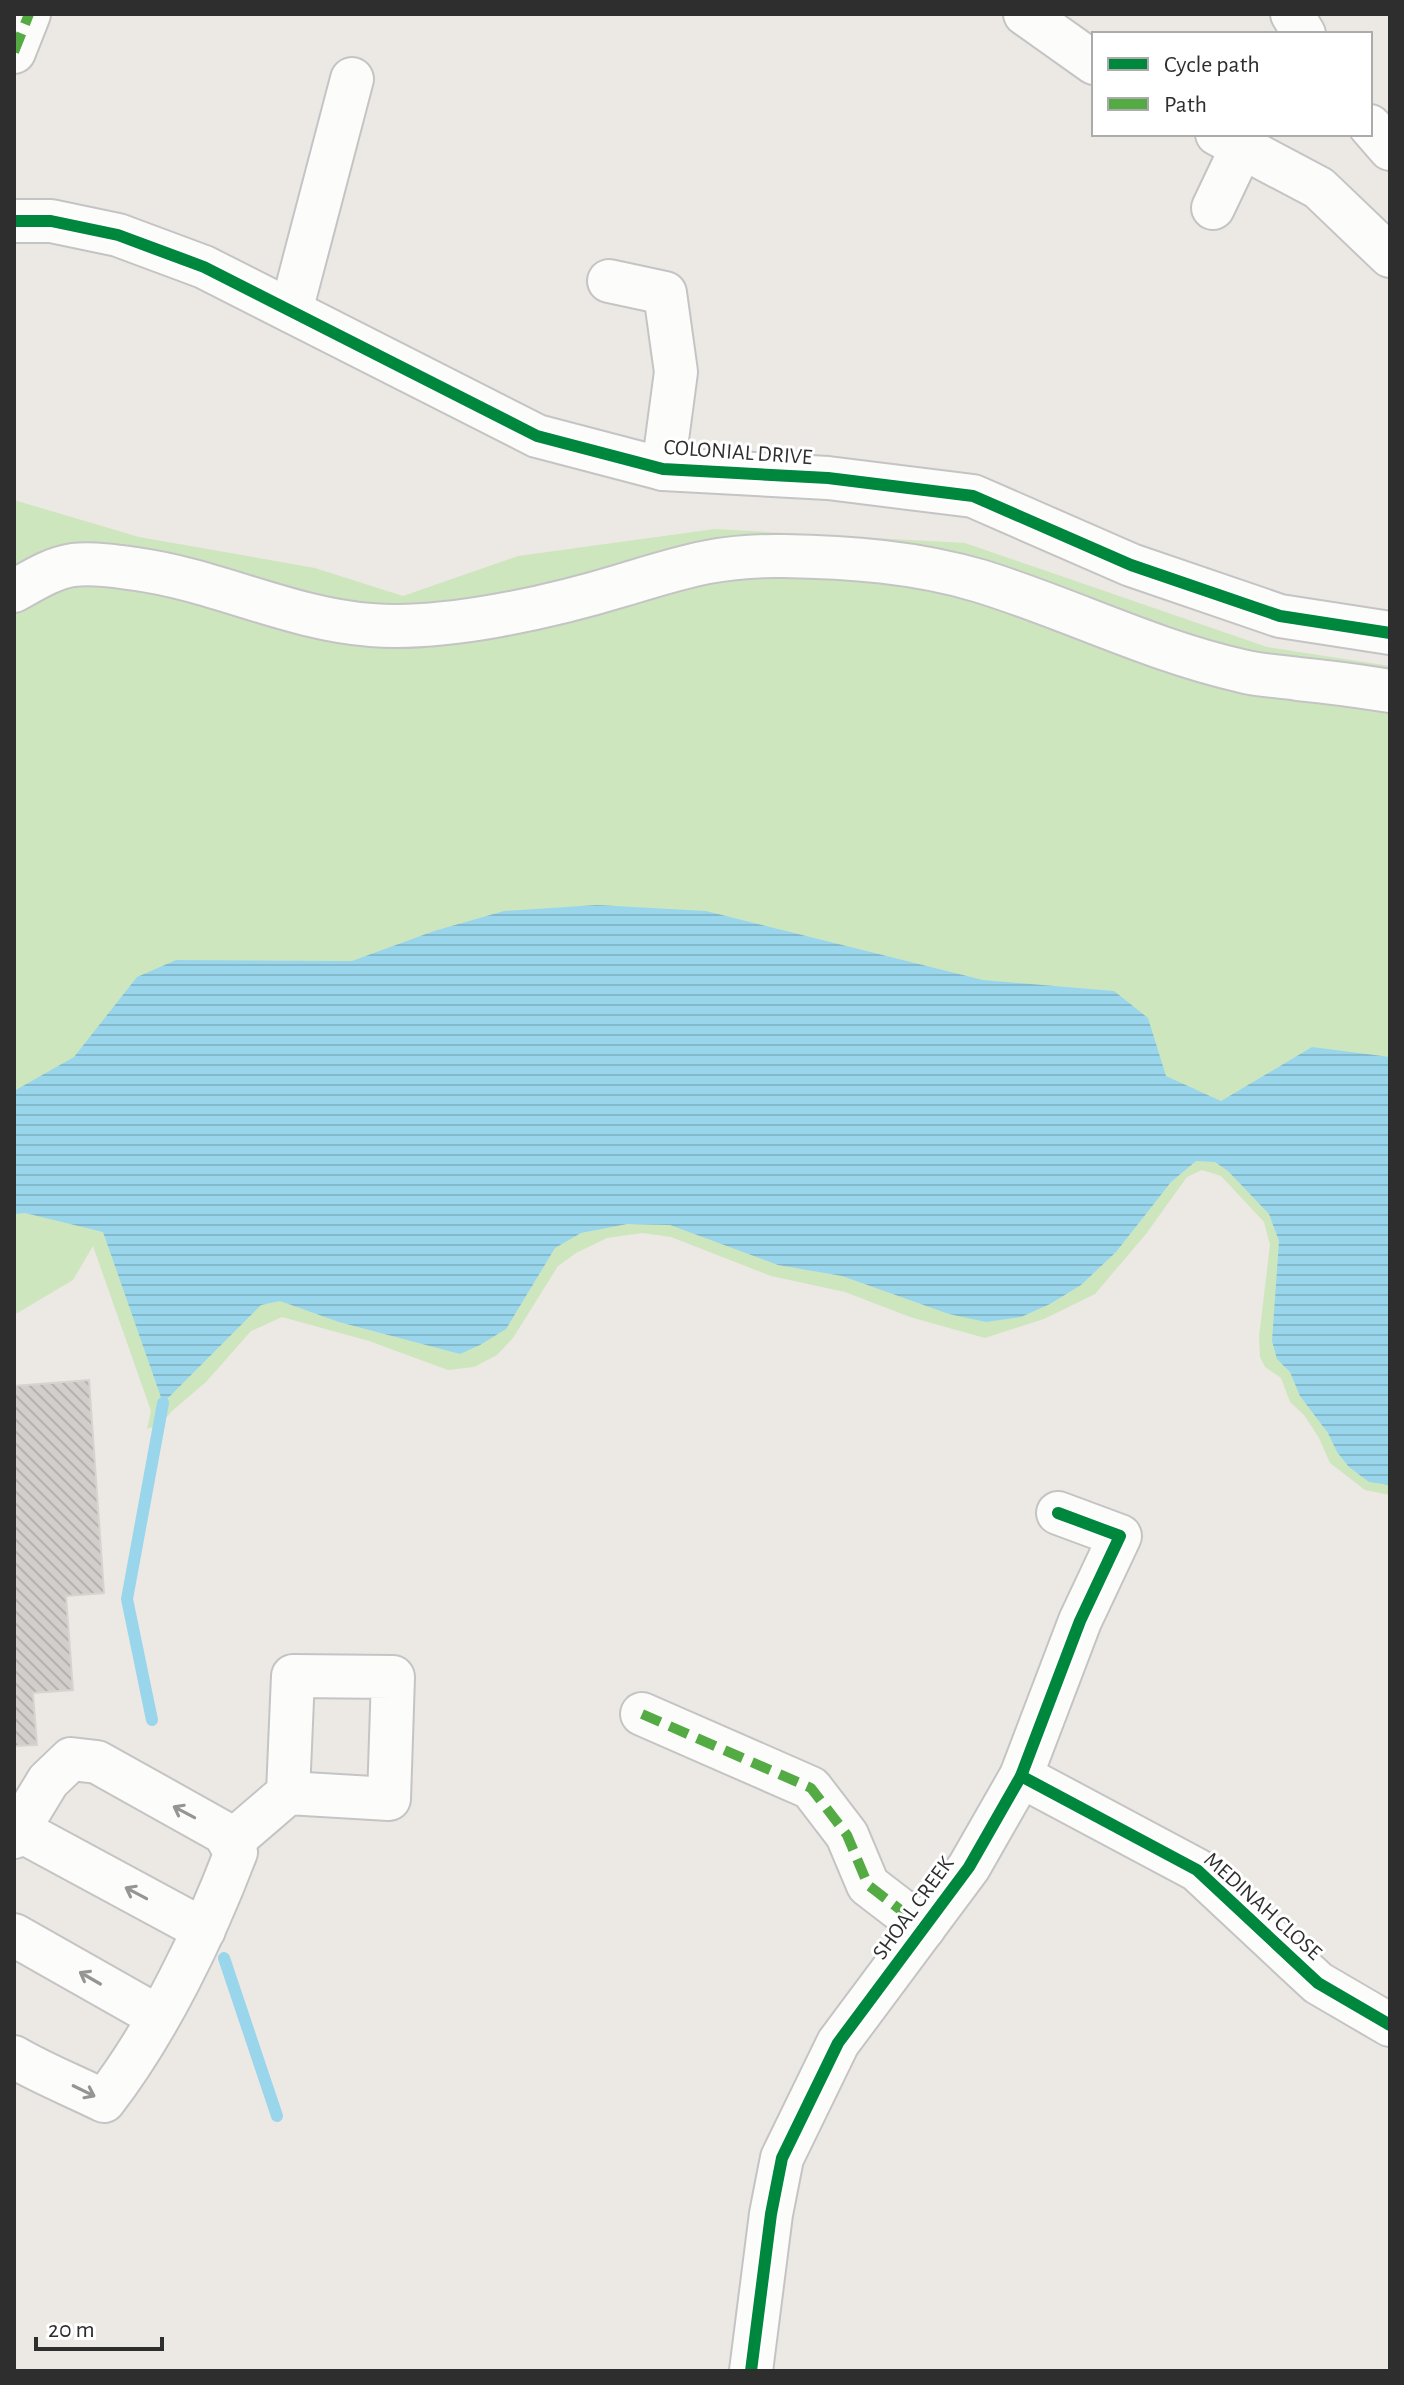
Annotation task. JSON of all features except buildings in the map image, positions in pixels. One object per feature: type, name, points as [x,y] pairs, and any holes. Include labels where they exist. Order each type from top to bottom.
[{"type":"street","points":[[14,52],[29,14]]},
{"type":"street","points":[[1025,14],[1092,62]]},
{"type":"street","points":[[1292,14],[1303,32]]},
{"type":"street","points":[[291,311],[352,79]]},
{"type":"street","points":[[1372,128],[1390,149]]},
{"type":"street","points":[[1213,208],[1229,141],[1319,188],[1390,256]]},
{"type":"street","name":"COLONIAL DRIVE","points":[[14,221],[51,221],[118,235],[204,267],[537,436],[663,469],[828,478],[973,496],[1131,565],[1280,616],[1390,633]]},
{"type":"street","points":[[609,281],[665,293],[676,372],[663,469]]},
{"type":"street","points":[[14,591],[70,565],[106,565],[208,584],[321,618],[406,626],[522,610],[622,586],[696,562],[732,557],[882,561],[979,581],[1176,652],[1244,672],[1390,691]]},
{"type":"street","name":"SHOAL CREEK","points":[[751,2371],[771,2214],[782,2158],[838,2043],[969,1867],[1021,1776],[1080,1621],[1120,1536],[1058,1513]]},
{"type":"street","points":[[642,1714],[811,1788],[847,1835],[868,1885],[924,1928]]},
{"type":"street","points":[[14,2057],[47,2077],[68,2083],[104,2101],[124,2075],[204,1930],[236,1852],[224,1833],[97,1762],[71,1759],[48,1781],[17,1834],[204,1930]]},
{"type":"street","name":"MEDINAH CLOSE","points":[[1021,1776],[1197,1870],[1318,1983],[1390,2025]]},
{"type":"street","points":[[230,1843],[288,1793]]},
{"type":"street","points":[[14,1935],[157,2016]]},
{"type":"green space","points":[[14,500],[139,537],[315,568],[403,596],[518,556],[715,529],[965,543],[1267,647],[1390,666],[1390,1495],[1365,1490],[1330,1463],[1304,1415],[1290,1402],[1281,1378],[1265,1367],[1260,1357],[1259,1337],[1270,1245],[1264,1222],[1221,1176],[1202,1170],[1187,1177],[1146,1234],[1095,1294],[1044,1319],[985,1338],[910,1317],[845,1292],[771,1276],[671,1237],[642,1233],[607,1238],[558,1266],[513,1338],[497,1355],[474,1367],[448,1370],[369,1341],[282,1317],[251,1331],[206,1382],[161,1424],[147,1429],[151,1411],[93,1246],[73,1280],[14,1315]]},
{"type":"water","points":[[597,905],[706,911],[983,980],[1114,991],[1148,1018],[1166,1076],[1221,1101],[1312,1047],[1390,1057],[1390,1485],[1369,1482],[1349,1467],[1300,1396],[1290,1372],[1277,1359],[1272,1341],[1279,1241],[1269,1214],[1228,1171],[1215,1162],[1196,1161],[1171,1182],[1116,1252],[1081,1285],[1021,1317],[986,1322],[949,1314],[842,1276],[778,1265],[670,1225],[627,1224],[581,1233],[555,1248],[506,1329],[460,1354],[339,1322],[280,1301],[261,1305],[163,1403],[103,1232],[25,1213],[14,1214],[14,1091],[74,1057],[137,977],[176,960],[352,961],[434,931],[504,911]]},
{"type":"waterway","points":[[152,1720],[127,1599],[163,1403]]},
{"type":"waterway","points":[[224,1958],[277,2116]]},
{"type":"marked path","points":[[14,52],[29,14]]},
{"type":"marked path","points":[[642,1714],[811,1788],[847,1835],[868,1885],[924,1928]]},
{"type":"cycle path","points":[[14,221],[51,221],[118,235],[204,267],[537,436],[663,469],[828,478],[973,496],[1131,565],[1280,616],[1390,633]]},
{"type":"cycle path","points":[[751,2371],[771,2214],[782,2158],[838,2043],[969,1867],[1021,1776],[1080,1621],[1120,1536],[1058,1513]]},
{"type":"cycle path","points":[[1021,1776],[1197,1870],[1318,1983],[1390,2025]]}]
